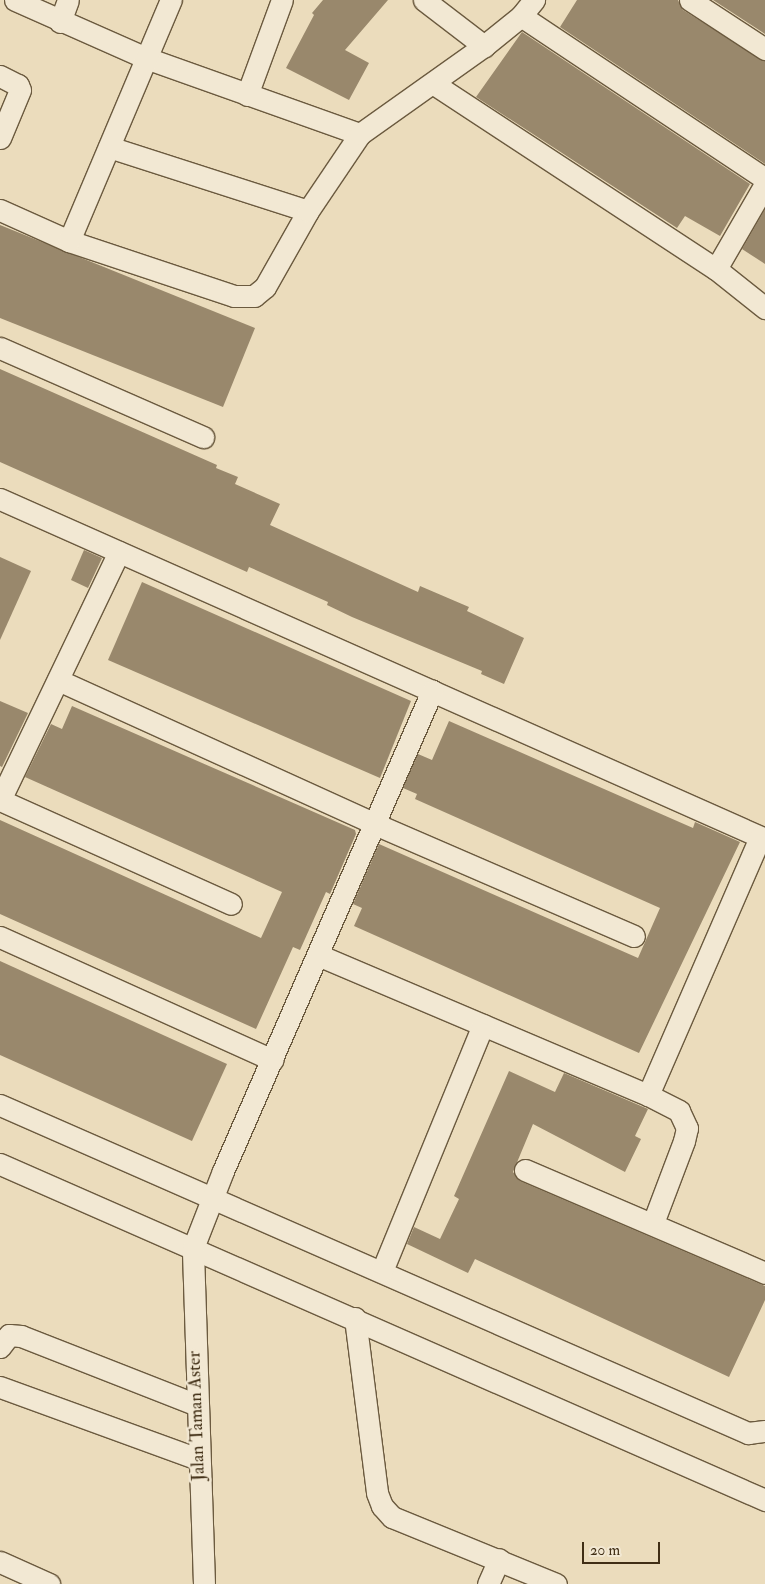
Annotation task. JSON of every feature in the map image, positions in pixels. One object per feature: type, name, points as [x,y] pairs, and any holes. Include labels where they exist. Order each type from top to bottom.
[{"type":"street","points":[[15,0],[60,22],[146,58],[360,134]]},
{"type":"street","points":[[60,22],[68,0]]},
{"type":"street","points":[[69,241],[171,0]]},
{"type":"street","points":[[247,95],[282,0]]},
{"type":"street","points":[[424,0],[484,46]]},
{"type":"street","points":[[690,0],[765,49]]},
{"type":"street","points":[[0,210],[69,241],[245,298],[265,287],[308,211],[360,134],[434,84],[484,46],[528,8],[765,180]]},
{"type":"street","points":[[0,76],[18,85],[20,90],[0,138]]},
{"type":"street","points":[[434,84],[716,269],[765,308]]},
{"type":"street","points":[[109,146],[308,211]]},
{"type":"street","points":[[716,269],[765,184]]},
{"type":"street","points":[[0,348],[203,437]]},
{"type":"street","points":[[0,499],[763,838],[648,1094]]},
{"type":"street","points":[[119,552],[0,800],[230,904]]},
{"type":"street","points":[[58,680],[375,824],[634,936]]},
{"type":"street","points":[[192,1248],[432,691]]},
{"type":"street","points":[[0,937],[272,1060]]},
{"type":"street","points":[[318,955],[648,1094],[679,1111],[687,1128],[653,1223]]},
{"type":"street","points":[[382,1272],[483,1025]]},
{"type":"street","points":[[0,1105],[212,1200],[382,1272],[748,1433],[765,1431]]},
{"type":"street","points":[[0,1164],[765,1500]]},
{"type":"street","points":[[525,1170],[653,1223],[765,1273]]},
{"type":"street","name":"Jalan Taman Aster","points":[[192,1248],[196,1405],[204,1584]]},
{"type":"street","points":[[354,1318],[377,1493],[382,1506],[392,1517],[499,1559],[556,1584]]},
{"type":"street","points":[[0,1347],[9,1335],[21,1336],[196,1405]]},
{"type":"street","points":[[0,1387],[198,1459]]},
{"type":"street","points":[[488,1584],[499,1559]]},
{"type":"street","points":[[0,1562],[49,1584]]},
{"type":"building","points":[[323,0],[388,0],[345,50],[369,63],[349,100],[286,68],[314,15],[312,13]]},
{"type":"building","points":[[577,0],[678,0],[683,10],[765,61],[765,164],[560,27]]},
{"type":"building","points":[[713,0],[765,0],[765,34]]},
{"type":"building","points":[[522,32],[750,184],[720,236],[685,216],[677,228],[476,97]]},
{"type":"building","points":[[765,209],[765,264],[742,249]]},
{"type":"building","points":[[0,225],[255,328],[223,407],[0,318]]},
{"type":"building","points":[[0,369],[217,465],[216,468],[238,477],[235,484],[280,504],[270,525],[418,592],[420,586],[469,607],[467,611],[524,638],[504,684],[481,674],[482,671],[352,617],[327,605],[328,602],[249,567],[247,572],[0,462]]},
{"type":"building","points":[[84,550],[102,558],[88,588],[71,580]]},
{"type":"building","points":[[0,557],[31,571],[0,640]]},
{"type":"building","points":[[142,582],[411,701],[380,778],[108,660]]},
{"type":"building","points":[[0,701],[28,713],[2,767],[0,766]]},
{"type":"building","points":[[72,706],[355,830],[356,834],[330,894],[326,892],[300,950],[293,947],[256,1029],[0,914],[0,820],[261,938],[282,892],[25,777],[51,724],[62,729]]},
{"type":"building","points":[[449,721],[693,828],[695,822],[740,842],[639,1053],[354,926],[362,908],[353,904],[379,844],[638,958],[660,908],[415,799],[417,794],[403,788],[418,754],[432,760]]},
{"type":"building","points":[[0,961],[227,1064],[192,1141],[0,1055]]},
{"type":"building","points":[[509,1071],[555,1092],[564,1073],[648,1109],[635,1136],[641,1139],[625,1172],[533,1124],[513,1172],[520,1181],[765,1286],[765,1300],[729,1377],[475,1259],[468,1273],[407,1244],[414,1227],[440,1239],[459,1199],[454,1196]]}]
